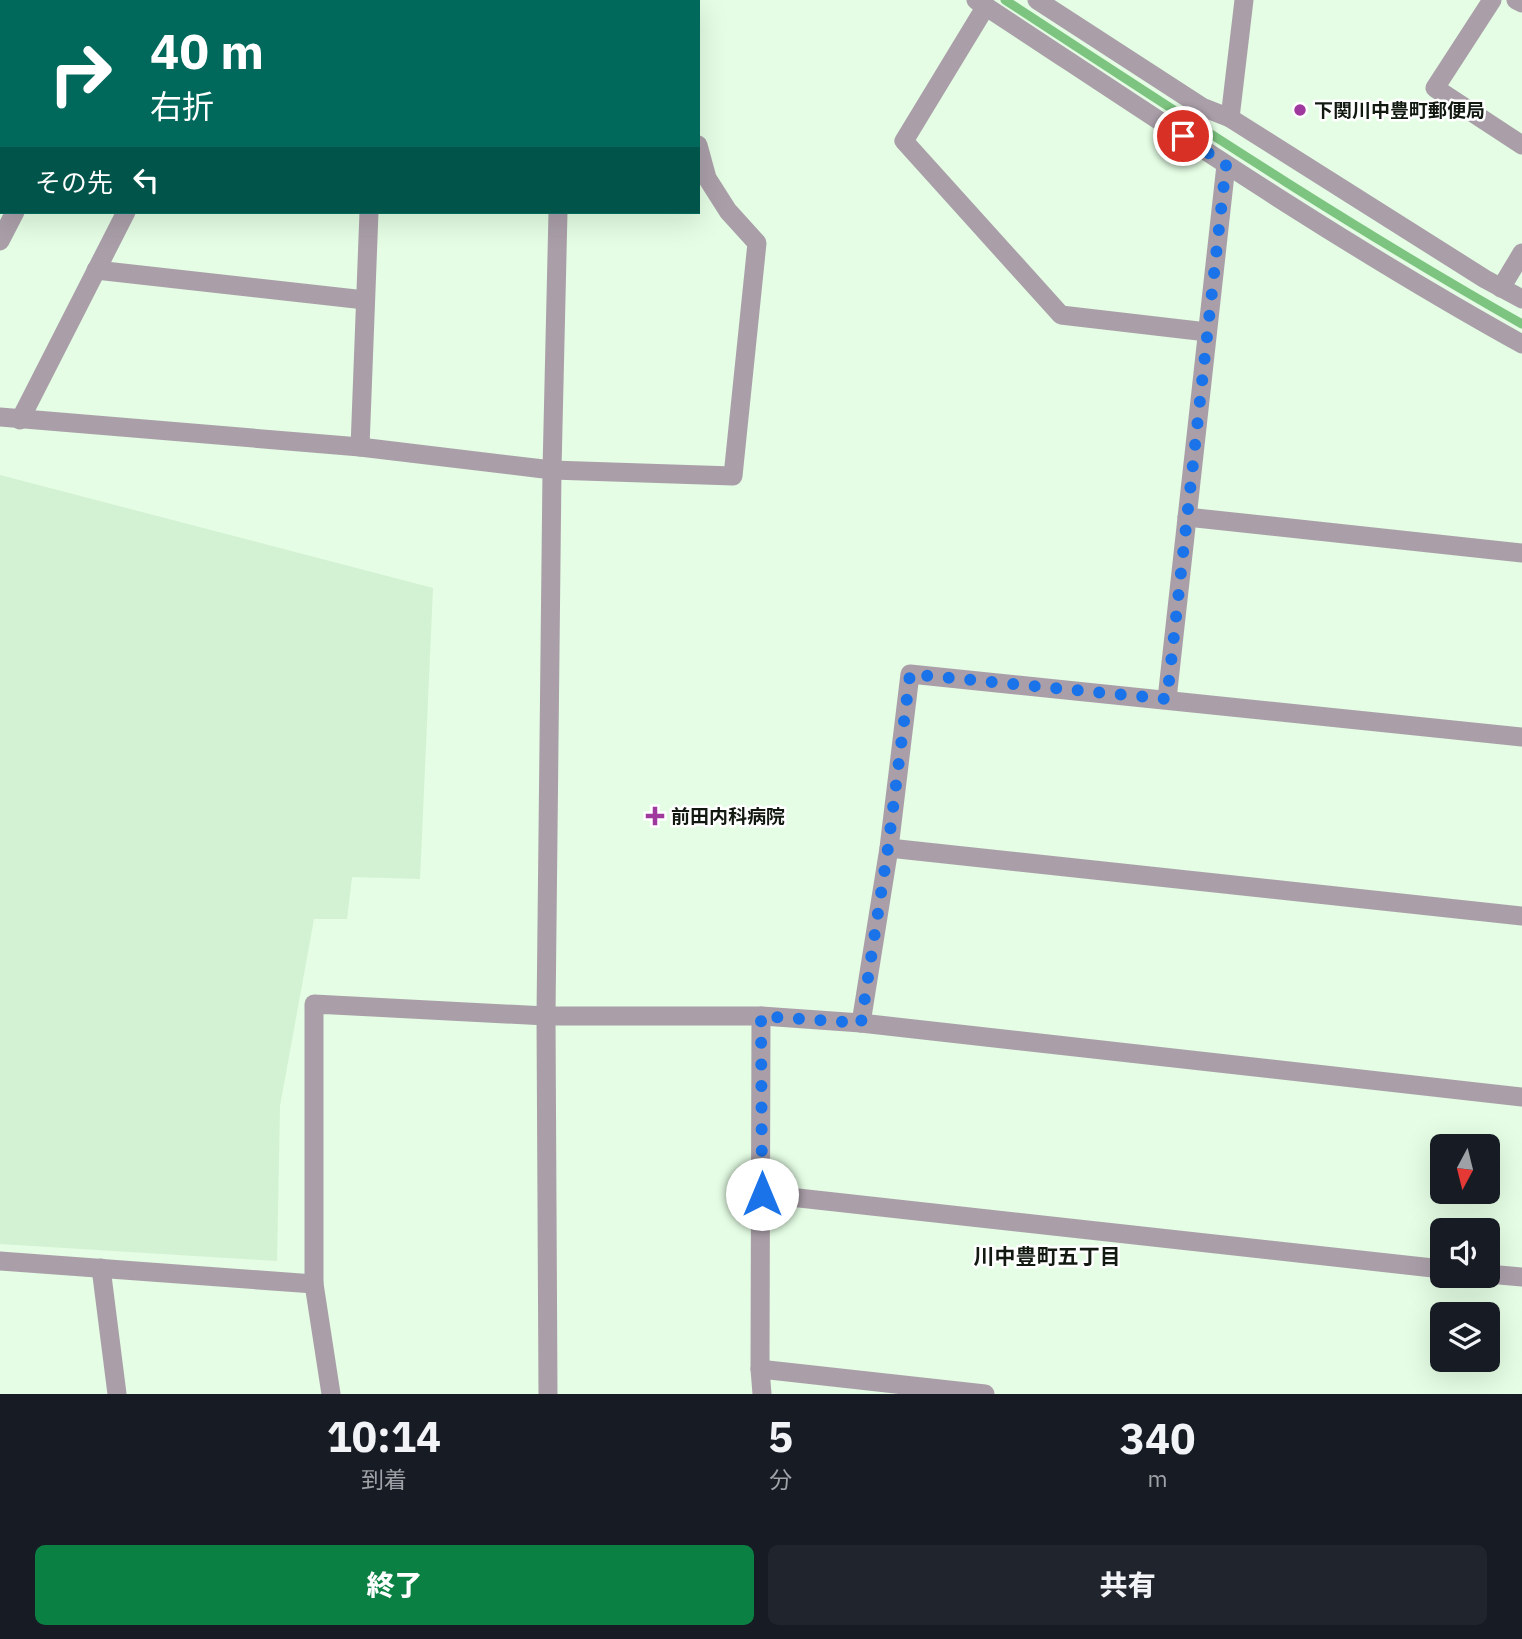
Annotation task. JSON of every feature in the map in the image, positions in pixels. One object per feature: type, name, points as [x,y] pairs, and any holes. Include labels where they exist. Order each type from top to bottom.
[{"type":"street","points":[[1037,0],[1202,107],[1230,118],[1522,299]]},
{"type":"street","points":[[1230,118],[1244,0]]},
{"type":"street","points":[[1492,0],[1435,88],[1522,145]]},
{"type":"street","points":[[1516,0],[1522,3]]},
{"type":"street","points":[[1207,332],[1061,315],[904,141],[981,3],[1226,165],[1459,309],[1522,344]]},
{"type":"street","points":[[125,214],[96,270],[10,419],[360,447],[552,470],[733,476],[757,243],[729,211],[707,178],[700,152]]},
{"type":"street","points":[[1167,699],[1226,165]]},
{"type":"street","points":[[0,241],[14,214]]},
{"type":"street","points":[[360,447],[369,214]]},
{"type":"street","points":[[548,1394],[546,1016],[552,470],[558,214]]},
{"type":"street","points":[[1501,288],[1522,253]]},
{"type":"street","points":[[96,270],[365,300]]},
{"type":"street","points":[[1187,517],[1522,553]]},
{"type":"street","points":[[861,1023],[888,848],[910,674],[1522,737]]},
{"type":"street","points":[[888,848],[1522,916]]},
{"type":"street","points":[[331,1394],[314,1284],[314,1004],[546,1016],[761,1016],[861,1023],[1522,1097]]},
{"type":"street","points":[[761,1016],[762,1394]]},
{"type":"street","points":[[762,1194],[1430,1268]]},
{"type":"street","points":[[0,1261],[314,1284]]},
{"type":"street","points":[[102,1268],[117,1394]]},
{"type":"street","points":[[1500,1275],[1522,1278]]},
{"type":"street","points":[[760,1369],[985,1394]]},
{"type":"shaded area","points":[[0,475],[433,588],[420,879],[352,877],[347,919],[314,919],[280,1106],[277,1261],[0,1244]]},
{"type":"waterway","points":[[1005,0],[1325,207],[1522,324]]},
{"type":"place","name":"下関川中豊町郵便局","points":[[1300,110]]},
{"type":"place","name":"前田内科病院","points":[[655,816]]},
{"type":"district","name":"川中豊町五丁目","points":[[1047,1257]]},
{"type":"route","points":[[762,1194],[761,1016],[861,1023],[888,848],[910,674],[1167,699],[1226,165],[1183,136]]}]
